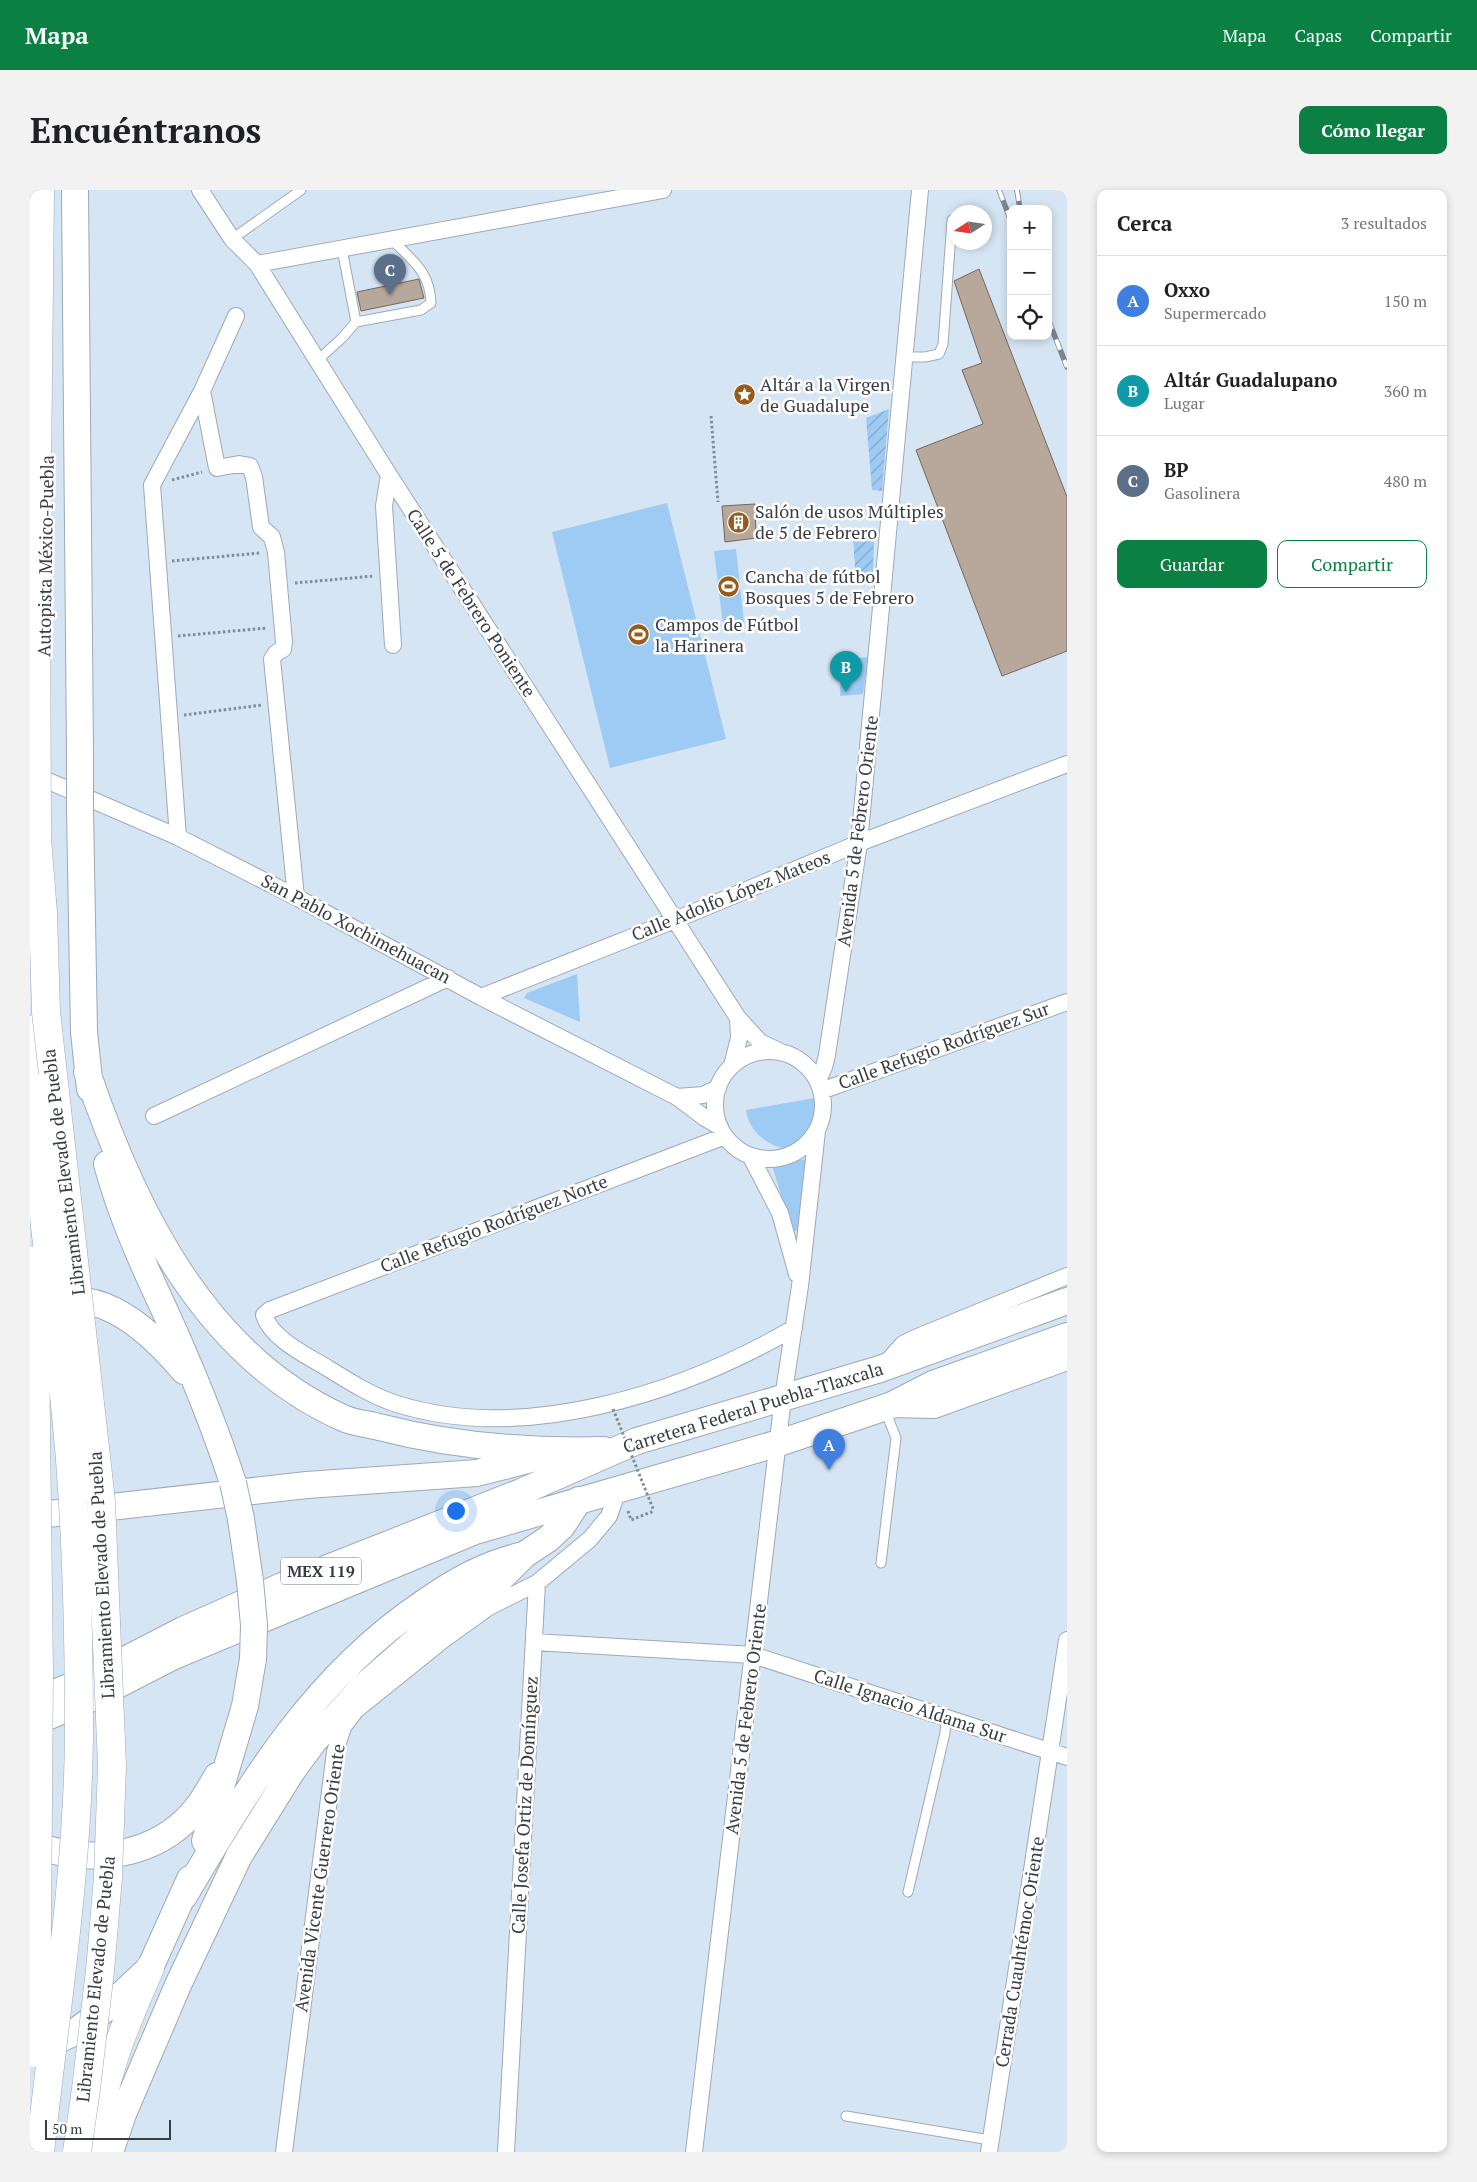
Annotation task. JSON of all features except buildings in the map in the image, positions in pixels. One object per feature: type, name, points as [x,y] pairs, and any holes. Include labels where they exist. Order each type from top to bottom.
[{"type":"highway","name":"Libramiento Elevado de Puebla","points":[[40,190],[36,566],[37,839],[46,1012],[101,1501],[112,1766],[108,1877],[101,1962],[77,2152]]},
{"type":"highway","name":"Autopista México-Puebla","points":[[38,2152],[36,2080],[39,1665],[34,1258],[37,782],[44,745],[50,190]]},
{"type":"highway","name":"Libramiento Elevado de Puebla","points":[[30,1085],[70,1460],[77,1627],[79,1736],[71,1889],[38,2152]]},
{"type":"highway","points":[[93,2152],[106,2078],[121,2033],[150,1968]]},
{"type":"main road","points":[[30,2047],[50,2044],[75,2032],[108,2007],[150,1968],[184,1896],[215,1814],[245,1706],[253,1659],[254,1625],[241,1519],[233,1483],[203,1399],[125,1222],[98,1133],[88,1072],[83,1008],[80,810],[75,190]]},
{"type":"main road","points":[[88,1072],[118,1156],[150,1223],[166,1251],[221,1326],[261,1365],[303,1395],[345,1419],[427,1438],[560,1451],[618,1449]]},
{"type":"main road","points":[[30,1299],[74,1299],[90,1301],[105,1306],[140,1328],[173,1359],[203,1399]]},
{"type":"main road","name":"Carretera Federal Puebla-Tlaxcala","points":[[30,1703],[88,1679],[183,1630],[282,1586],[521,1492],[637,1441],[880,1369],[1067,1301]]},
{"type":"main road","points":[[110,2152],[123,2114],[178,1984],[239,1856],[292,1771],[326,1728],[363,1687],[427,1631],[495,1584],[524,1555],[562,1526],[579,1500],[779,1443],[888,1406],[933,1384],[1067,1336]]},
{"type":"main road","points":[[888,1406],[934,1406],[1067,1358]]},
{"type":"main road","points":[[30,1516],[307,1485],[476,1473],[560,1451]]},
{"type":"main road","name":"MEX 119","points":[[30,1724],[92,1698],[174,1656],[475,1531],[524,1518],[579,1500]]},
{"type":"main road","points":[[184,1896],[221,1833],[280,1744],[305,1712],[343,1670],[404,1616],[437,1594],[487,1565],[524,1555]]},
{"type":"main road","points":[[30,1843],[63,1854],[97,1856],[129,1850],[156,1840],[178,1827],[194,1812],[232,1749]]},
{"type":"street","name":"Calle 5 de Febrero Poniente","points":[[200,190],[232,239],[257,264],[389,475],[738,1018],[760,1042],[783,1053]]},
{"type":"street","points":[[257,264],[663,190]]},
{"type":"street","name":"Avenida 5 de Febrero Oriente","points":[[819,1086],[828,1055],[859,843],[920,190]]},
{"type":"street","points":[[178,837],[152,485],[202,391],[236,316]]},
{"type":"street","points":[[202,391],[217,468],[239,464],[250,466],[254,477],[261,527],[272,536],[276,552],[280,584],[283,649],[276,653],[272,659],[296,897]]},
{"type":"street","points":[[389,475],[384,506],[393,645]]},
{"type":"street","name":"Calle Adolfo López Mateos","points":[[481,997],[675,920],[859,843],[1067,764]]},
{"type":"street","name":"San Pablo Xochimehuacan","points":[[37,782],[178,837],[296,897],[481,997],[677,1097],[722,1132]]},
{"type":"street","points":[[154,1116],[448,978]]},
{"type":"street","name":"Calle Refugio Rodríguez Sur","points":[[819,1086],[1067,1002]]},
{"type":"street","points":[[732,1066],[739,1038],[738,1018]]},
{"type":"street","points":[[756,1052],[783,1053],[801,1062],[812,1072],[819,1086],[823,1111],[817,1131],[807,1144],[789,1156],[773,1160],[752,1157],[737,1149],[722,1132],[715,1111],[718,1088],[722,1078],[741,1059],[756,1052]]},
{"type":"street","points":[[677,1097],[702,1095],[718,1088]]},
{"type":"street","name":"Avenida 5 de Febrero Oriente","points":[[694,2152],[784,1398],[800,1286],[817,1131]]},
{"type":"street","name":"Calle Refugio Rodríguez Norte","points":[[722,1132],[270,1310],[264,1315],[268,1326],[287,1342],[341,1376],[395,1403],[441,1414],[496,1419],[558,1413],[622,1399],[664,1387],[737,1358],[794,1328]]},
{"type":"street","name":"Avenida 5 de Febrero Oriente","points":[[752,1157],[780,1214],[800,1286]]},
{"type":"street","points":[[880,1369],[903,1344],[909,1341],[1067,1276]]},
{"type":"street","points":[[537,1583],[590,1539],[609,1516],[618,1490]]},
{"type":"street","name":"Calle Josefa Ortiz de Domínguez","points":[[506,2152],[537,1583]]},
{"type":"street","name":"Avenida Vicente Guerrero Oriente","points":[[284,2152],[335,1752],[343,1727],[356,1710],[443,1640],[490,1607],[537,1583]]},
{"type":"street","name":"Cerrada Cuauhtémoc Oriente","points":[[990,2146],[1067,1640]]},
{"type":"street","name":"Calle Ignacio Aldama Sur","points":[[534,1642],[753,1655],[1067,1757]]},
{"type":"lane","points":[[232,239],[301,190]]},
{"type":"lane","points":[[318,360],[356,322],[421,310],[431,303],[431,290],[422,269],[392,240]]},
{"type":"lane","points":[[342,249],[356,322]]},
{"type":"lane","points":[[905,357],[925,357],[938,354],[943,344],[950,250]]},
{"type":"lane","points":[[881,1563],[896,1438],[888,1406]]},
{"type":"lane","points":[[908,1892],[945,1733],[946,1719]]},
{"type":"lane","points":[[846,2116],[990,2146]]},
{"type":"path","points":[[711,416],[718,502]]},
{"type":"path","points":[[152,485],[217,468]]},
{"type":"path","points":[[157,562],[276,552]]},
{"type":"path","points":[[280,584],[389,575]]},
{"type":"path","points":[[163,638],[282,626]]},
{"type":"path","points":[[170,716],[275,703]]},
{"type":"path","points":[[613,1409],[654,1511],[631,1520]]},
{"type":"shaded area","points":[[889,409],[882,491],[872,490],[866,418]]},
{"type":"shaded area","name":"Campos de Fútbol la Harinera","points":[[667,503],[726,739],[610,768],[552,532]]},
{"type":"shaded area","points":[[874,534],[873,584],[856,583],[853,537]]},
{"type":"shaded area","name":"Cancha de fútbol Bosques 5 de Febrero","points":[[736,549],[744,623],[723,625],[714,551]]},
{"type":"shaded area","points":[[868,657],[863,694],[840,696],[841,660]]},
{"type":"shaded area","points":[[577,974],[580,1022],[524,998],[527,993]]},
{"type":"shaded area","points":[[820,1097],[816,1124],[810,1136],[800,1146],[795,1148],[782,1148],[769,1143],[753,1129],[747,1116],[746,1110]]},
{"type":"shaded area","points":[[811,1159],[803,1231],[792,1231],[771,1162]]},
{"type":"railway","points":[[999,190],[1007,211]]},
{"type":"railway","points":[[1017,190],[1019,205]]},
{"type":"railway","points":[[1052,329],[1067,367]]},
{"type":"place","name":"BP","points":[[390,295]]},
{"type":"place","name":"Altár a la Virgen de Guadalupe","points":[[744,395]]},
{"type":"place","name":"Salón de usos Múltiples de 5 de Febrero","points":[[739,522]]},
{"type":"place","name":"Cancha de fútbol Bosques 5 de Febrero","points":[[729,587]]},
{"type":"place","name":"Campos de Fútbol la Harinera","points":[[639,635]]},
{"type":"place","name":"Altár Guadalupano","points":[[846,692]]},
{"type":"place","name":"Oxxo","points":[[829,1470]]}]
